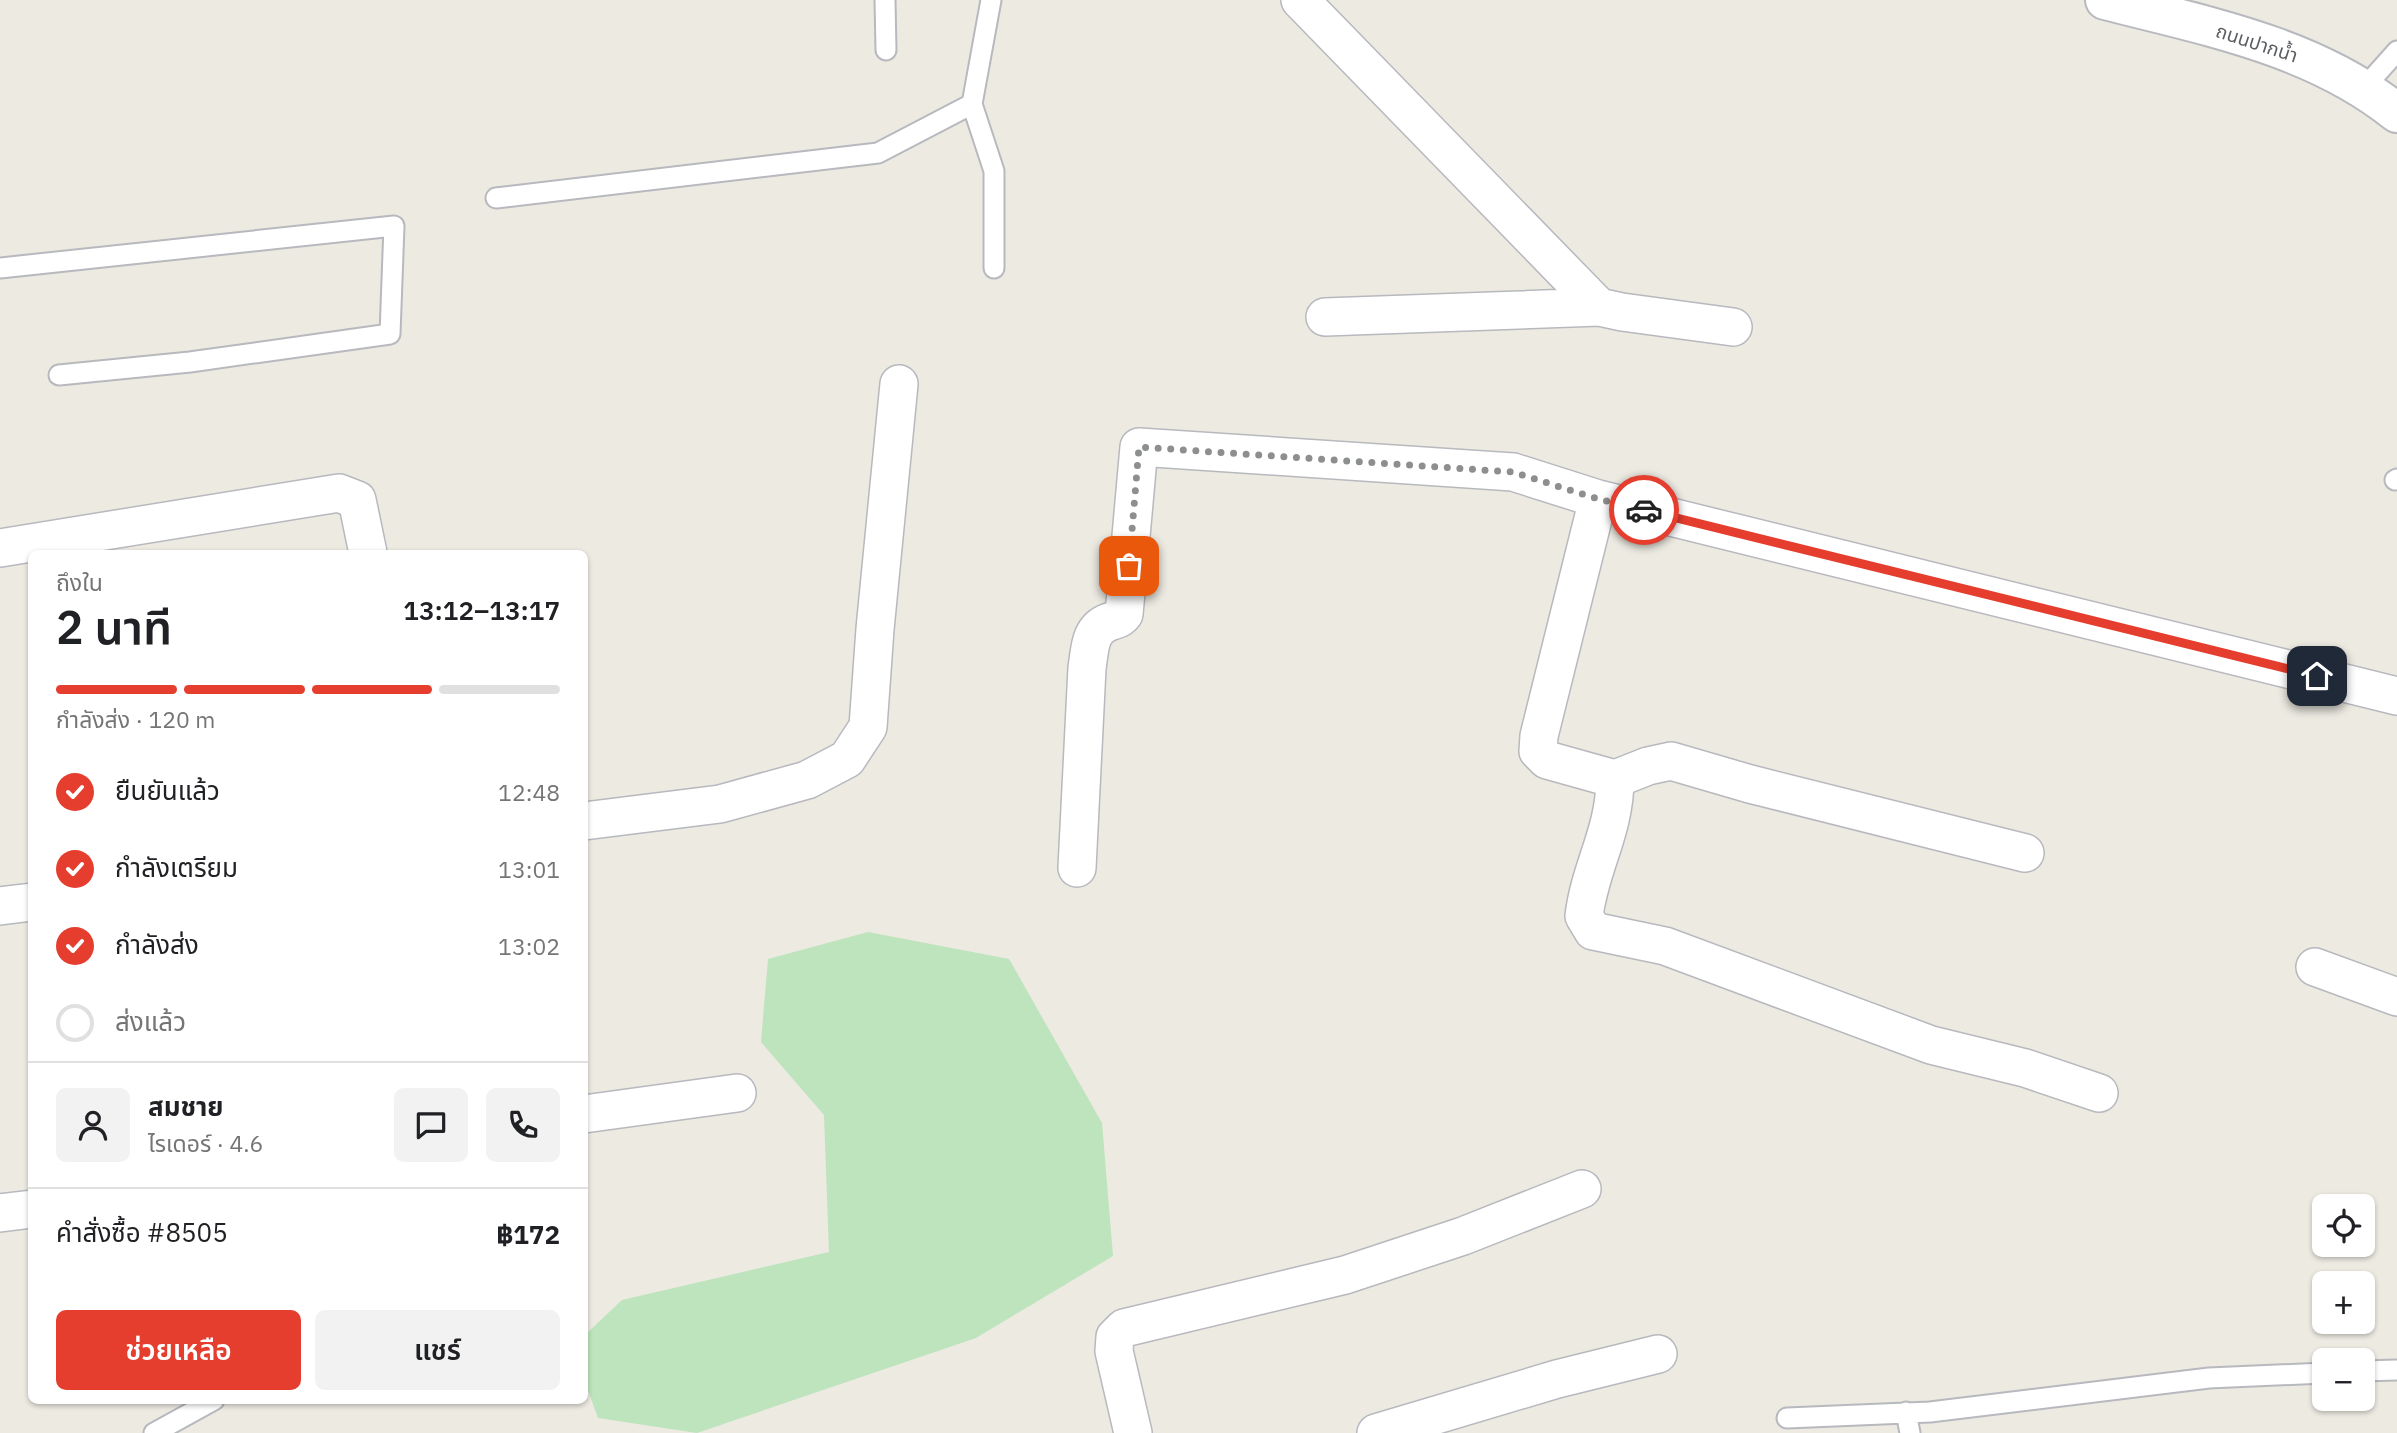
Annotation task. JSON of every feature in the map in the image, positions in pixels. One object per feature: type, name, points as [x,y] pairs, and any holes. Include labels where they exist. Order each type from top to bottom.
[{"type":"street","points":[[1300,0],[1599,307]]},
{"type":"street","name":"ถนนปากน้ำ","points":[[2105,0],[2253,39],[2318,64],[2378,98],[2397,113]]},
{"type":"street","points":[[1325,317],[1599,307],[1733,327]]},
{"type":"street","points":[[588,820],[720,804],[807,780],[847,759],[868,727],[899,384]]},
{"type":"street","points":[[1077,868],[1087,668],[1093,635],[1100,627],[1121,619],[1124,614],[1139,447],[1513,472],[1598,499],[2397,696]]},
{"type":"street","points":[[0,548],[105,542],[339,493],[358,500],[367,550]]},
{"type":"street","points":[[1598,499],[1539,736],[1538,751],[1547,760],[1615,779],[1648,766],[1671,761],[1751,784],[2025,853]]},
{"type":"street","points":[[1615,779],[1615,803],[1607,837],[1585,906],[1584,916],[1593,931],[1665,946],[1931,1045],[2025,1068],[2099,1093]]},
{"type":"street","points":[[0,906],[28,902]]},
{"type":"street","points":[[2315,967],[2397,997]]},
{"type":"street","points":[[588,1113],[737,1093]]},
{"type":"street","points":[[1133,1433],[1114,1351],[1115,1337],[1124,1328],[1345,1275],[1463,1236],[1582,1189]]},
{"type":"street","points":[[0,1213],[28,1210]]},
{"type":"street","points":[[1376,1433],[1557,1379],[1658,1354]]},
{"type":"lane","points":[[885,0],[886,50]]},
{"type":"lane","points":[[991,0],[972,104],[994,171],[994,268]]},
{"type":"lane","points":[[2363,89],[2397,51]]},
{"type":"lane","points":[[496,198],[878,153],[972,104]]},
{"type":"lane","points":[[0,268],[394,226],[390,334],[190,362],[59,375]]},
{"type":"lane","points":[[2375,1371],[2397,1370]]},
{"type":"lane","points":[[1787,1418],[1930,1412],[2209,1378],[2312,1374]]},
{"type":"lane","points":[[154,1433],[207,1404]]},
{"type":"lane","points":[[1906,1412],[1910,1433]]},
{"type":"green space","points":[[868,932],[1009,959],[1102,1123],[1113,1256],[976,1338],[697,1433],[598,1418],[588,1390],[588,1332],[622,1300],[829,1252],[824,1115],[761,1042],[768,959]]},
{"type":"way so far","points":[[1129,566],[1139,447],[1513,472],[1598,499],[1644,510]]},
{"type":"route","points":[[1644,510],[2317,676]]}]
